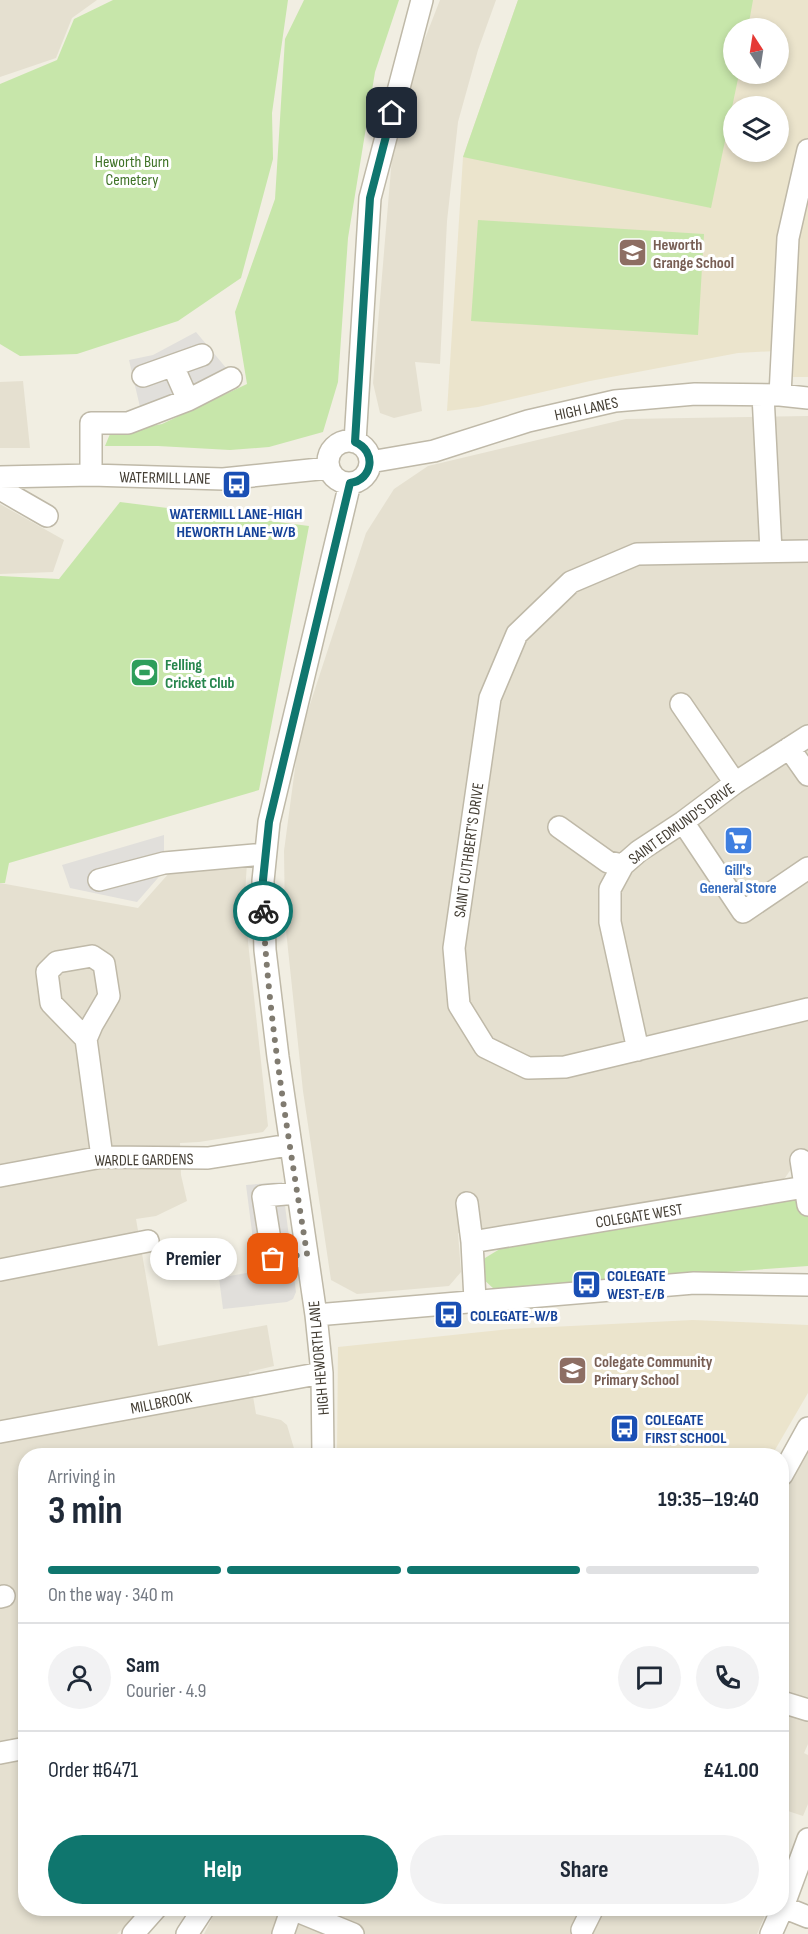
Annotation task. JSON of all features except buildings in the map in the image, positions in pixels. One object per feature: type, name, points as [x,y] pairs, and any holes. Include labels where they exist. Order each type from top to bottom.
[{"type":"street","points":[[355,442],[370,198],[422,0]]},
{"type":"street","points":[[771,551],[772,395],[788,238],[808,150]]},
{"type":"street","points":[[143,376],[202,355]]},
{"type":"street","points":[[173,366],[188,400]]},
{"type":"street","points":[[91,476],[92,423],[128,423],[188,400],[231,378]]},
{"type":"street","name":"HIGH LANES","points":[[370,462],[434,451],[528,421],[615,401],[695,394],[808,398]]},
{"type":"street","points":[[345,442],[355,442],[368,452],[370,462],[364,477],[350,483],[338,480],[329,468],[328,461],[334,448],[345,442]]},
{"type":"street","name":"WATERMILL LANE","points":[[0,477],[91,476],[223,479],[329,468]]},
{"type":"street","name":"HIGH HEWORTH LANE","points":[[323,1448],[322,1373],[316,1315],[290,1145],[265,950],[263,880],[269,822],[350,483]]},
{"type":"street","points":[[0,489],[47,516]]},
{"type":"street","name":"SAINT CUTHBERT'S DRIVE","points":[[808,550],[637,554],[571,582],[517,634],[490,698],[454,948],[459,1005],[485,1047],[528,1068],[565,1067],[808,1009]]},
{"type":"street","points":[[681,704],[735,783]]},
{"type":"street","name":"SAINT EDMUND'S DRIVE","points":[[638,1050],[610,922],[610,889],[623,865],[639,851],[684,822],[735,783],[808,736]]},
{"type":"street","points":[[789,748],[808,775]]},
{"type":"street","points":[[684,822],[743,912],[808,868]]},
{"type":"street","points":[[559,827],[608,862],[623,865]]},
{"type":"street","points":[[99,880],[164,863],[265,854]]},
{"type":"street","points":[[86,1039],[102,1156]]},
{"type":"street","name":"WARDLE GARDENS","points":[[0,1176],[102,1156],[208,1158],[290,1145]]},
{"type":"street","name":"COLEGATE WEST","points":[[472,1242],[807,1196],[801,1160]]},
{"type":"street","points":[[297,1193],[263,1196],[273,1259],[307,1254]]},
{"type":"street","points":[[467,1203],[475,1300]]},
{"type":"street","points":[[0,1270],[148,1241]]},
{"type":"street","points":[[316,1315],[694,1283],[808,1285]]},
{"type":"street","name":"MILLBROOK","points":[[0,1432],[322,1373]]},
{"type":"street","points":[[789,1462],[808,1428]]},
{"type":"street","points":[[789,1704],[808,1710]]},
{"type":"street","points":[[0,1753],[18,1750]]},
{"type":"street","points":[[789,1883],[797,1850]]},
{"type":"street","points":[[789,1909],[808,1917]]},
{"type":"street","points":[[133,1934],[149,1916]]},
{"type":"street","points":[[187,1934],[199,1916]]},
{"type":"street","points":[[283,1934],[289,1916]]},
{"type":"street","points":[[311,1916],[353,1934]]},
{"type":"street","points":[[582,1930],[589,1916]]},
{"type":"street","points":[[771,1934],[779,1916]]},
{"type":"shaded area","points":[[0,0],[97,0],[72,18],[56,58],[0,77]]},
{"type":"shaded area","points":[[440,0],[496,0],[478,50],[458,122],[447,221],[440,364],[415,362],[422,411],[394,418],[380,413],[373,383],[392,157],[408,82]]},
{"type":"shaded area","name":"Heworth Grange School","points":[[518,0],[808,0],[808,377],[793,377],[794,350],[738,353],[590,381],[478,407],[447,411],[463,157]]},
{"type":"shaded area","points":[[196,332],[227,369],[185,393],[140,407],[129,360],[153,355]]},
{"type":"shaded area","points":[[23,381],[30,448],[0,448],[0,382]]},
{"type":"shaded area","points":[[808,416],[808,1155],[793,1166],[785,1178],[778,1183],[458,1233],[461,1272],[449,1286],[357,1294],[331,1280],[303,1091],[285,921],[284,851],[299,738],[366,533],[394,489],[428,466],[626,419]]},
{"type":"shaded area","points":[[0,504],[64,540],[53,572],[0,574]]},
{"type":"shaded area","points":[[164,835],[164,871],[137,902],[70,888],[62,865]]},
{"type":"shaded area","points":[[247,863],[245,893],[248,942],[268,1126],[263,1132],[180,1143],[181,1175],[187,1201],[156,1216],[136,1219],[158,1346],[267,1325],[274,1366],[249,1372],[256,1414],[281,1420],[287,1425],[294,1448],[18,1448],[18,1916],[135,1916],[117,1934],[0,1934],[0,883],[138,908],[170,872]]},
{"type":"shaded area","points":[[282,1182],[296,1292],[293,1299],[287,1302],[223,1309],[219,1278],[257,1271],[246,1185]]},
{"type":"shaded area","name":"Colegate Community Primary School","points":[[693,1320],[808,1325],[808,1393],[776,1448],[337,1448],[338,1347],[510,1329]]},
{"type":"shaded area","points":[[808,1448],[808,1744],[804,1753],[808,1755],[808,1804],[803,1816],[789,1811],[789,1482]]},
{"type":"shaded area","points":[[213,1916],[765,1916],[757,1934],[204,1934]]},
{"type":"green space","name":"Heworth Burn Cemetery","points":[[113,0],[288,0],[272,113],[273,159],[241,278],[178,321],[77,354],[20,356],[0,344],[0,84],[57,60],[74,19]]},
{"type":"green space","points":[[304,0],[399,0],[375,72],[348,238],[338,382],[323,432],[269,447],[230,450],[105,446],[110,434],[162,424],[247,384],[235,312],[275,199],[285,39]]},
{"type":"green space","points":[[518,0],[753,0],[750,18],[723,18],[723,84],[737,84],[734,96],[723,96],[723,151],[711,208],[463,157]]},
{"type":"green space","points":[[478,220],[704,234],[698,335],[471,321]]},
{"type":"green space","name":"Felling Cricket Club","points":[[120,502],[309,526],[259,790],[9,863],[5,883],[0,883],[0,576],[59,579]]},
{"type":"green space","points":[[808,1195],[808,1266],[494,1289],[482,1278],[485,1258],[503,1247]]},
{"type":"way so far","points":[[263,911],[265,950],[278,1057],[307,1254],[273,1259]]},
{"type":"place","name":"Heworth Grange School","points":[[632,253]]},
{"type":"place","name":"WATERMILL LANE-HIGH HEWORTH LANE-W/B","points":[[236,485]]},
{"type":"place","name":"Felling Cricket Club","points":[[144,673]]},
{"type":"place","name":"Gill's General Store","points":[[738,841]]},
{"type":"place","name":"Premier","points":[[273,1259]]},
{"type":"place","name":"COLEGATE WEST-E/B","points":[[586,1284]]},
{"type":"place","name":"COLEGATE-W/B","points":[[449,1315]]},
{"type":"place","name":"Colegate Community Primary School","points":[[573,1370]]},
{"type":"place","name":"COLEGATE FIRST SCHOOL","points":[[624,1428]]},
{"type":"route","points":[[263,911],[263,880],[269,822],[350,483],[364,477],[370,465],[368,452],[355,442],[370,198],[392,113]]}]
